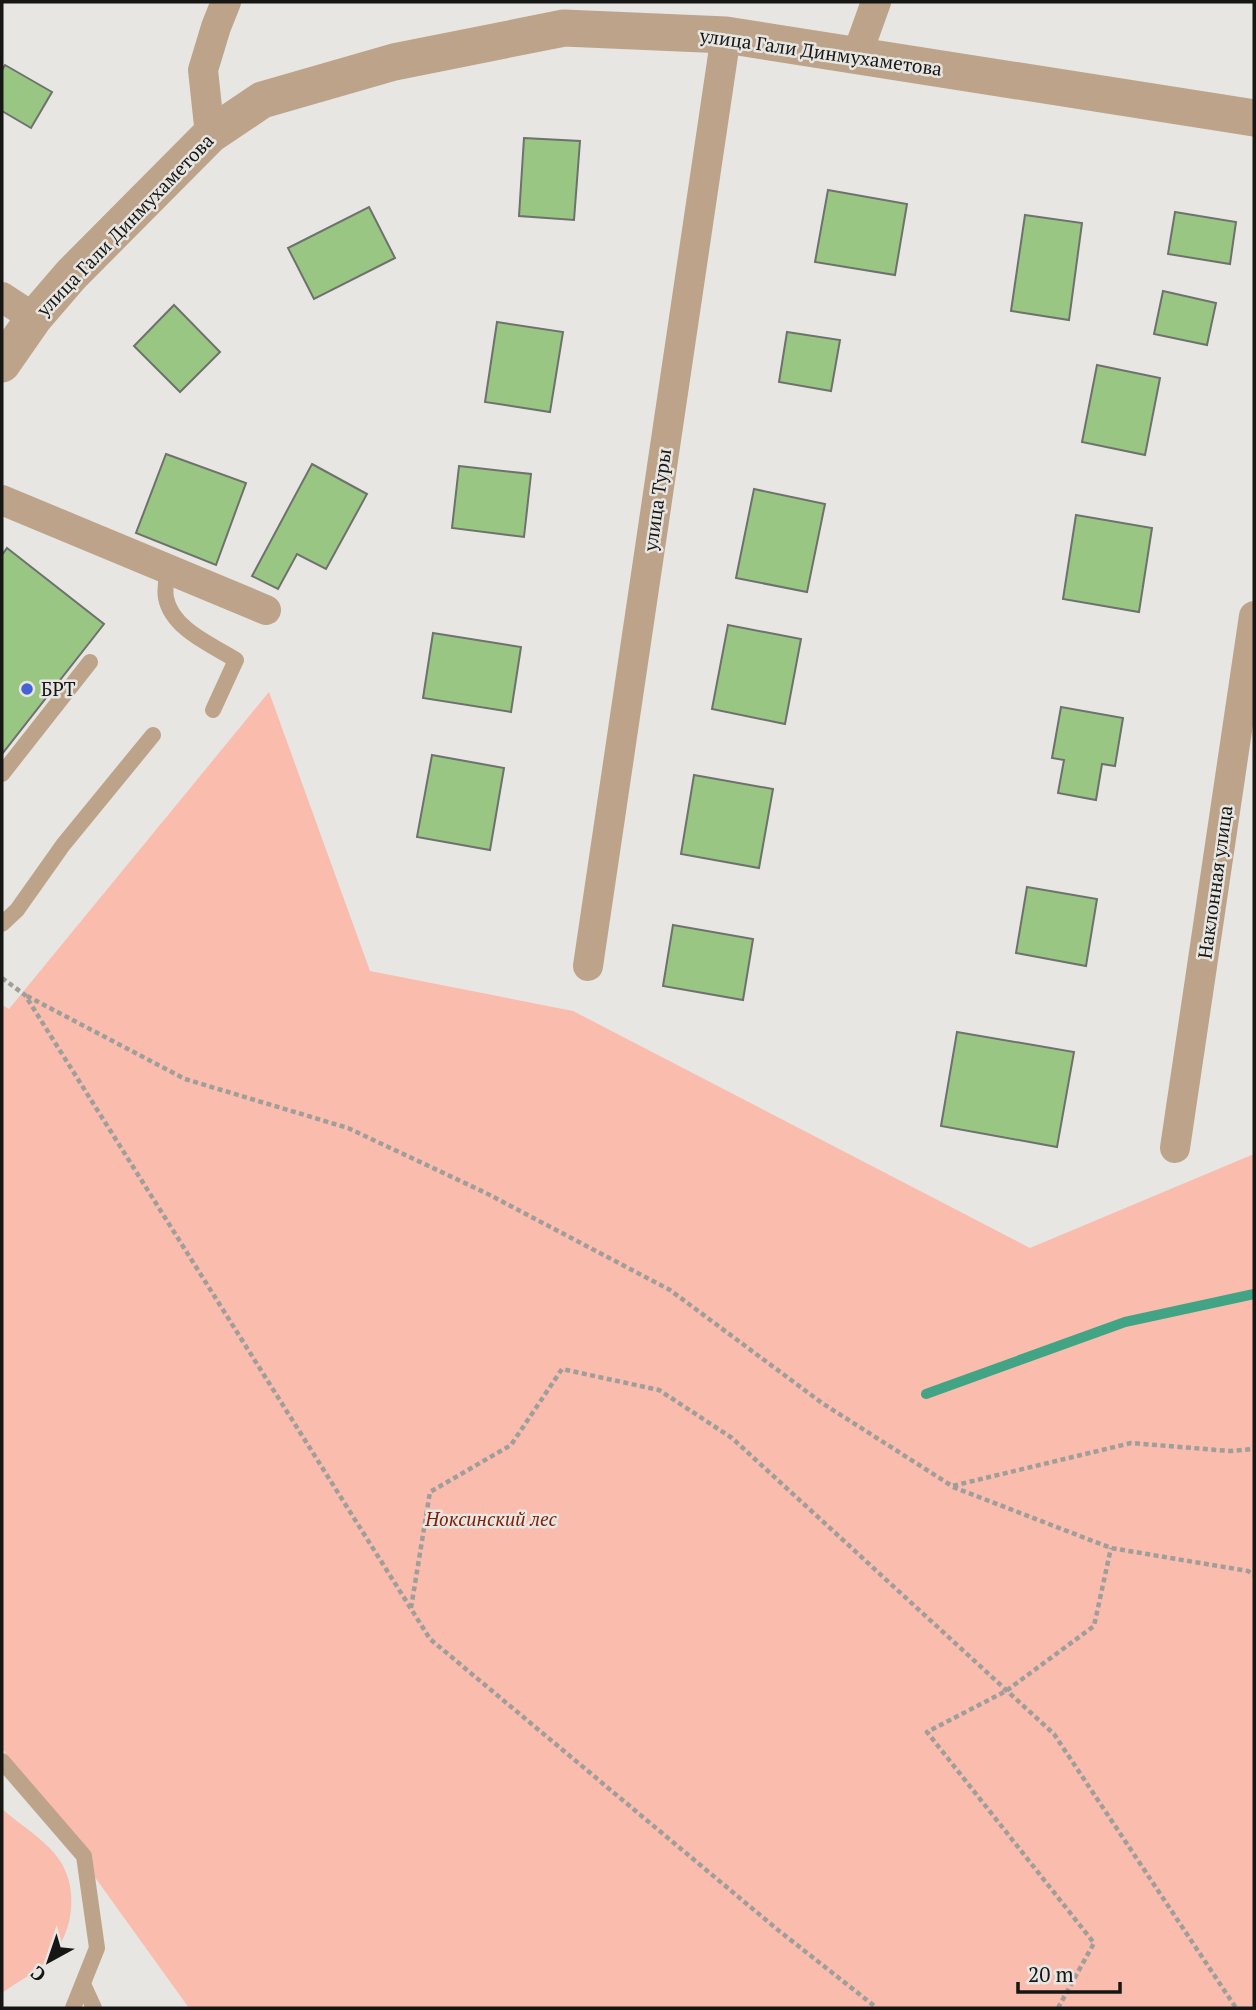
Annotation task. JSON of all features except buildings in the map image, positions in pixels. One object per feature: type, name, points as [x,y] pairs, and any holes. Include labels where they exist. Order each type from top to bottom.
[{"type":"street","points":[[210,135],[203,70],[226,2]]},
{"type":"street","points":[[857,55],[876,2]]},
{"type":"street","name":"улица Гали Динмухаметова","points":[[2,364],[34,318],[71,275],[210,135],[262,100],[394,62],[564,28],[726,35],[1254,118]]},
{"type":"street","name":"улица Туры","points":[[588,966],[726,35]]},
{"type":"street","points":[[2,297],[34,318]]},
{"type":"street","points":[[2,500],[266,610]]},
{"type":"street","name":"Наклонная улица","points":[[1175,1148],[1254,616]]},
{"type":"lane","points":[[168,569],[166,597],[173,614],[191,633],[236,660],[214,710]]},
{"type":"lane","points":[[2,774],[90,662]]},
{"type":"lane","points":[[2,924],[17,910],[63,845],[153,735]]},
{"type":"lane","points":[[2,1761],[84,1856],[97,1948],[73,2008]]},
{"type":"lane","points":[[83,1984],[94,2008]]},
{"type":"path","points":[[2,978],[25,995],[185,1079],[348,1128],[486,1193],[670,1290],[822,1403],[953,1486],[1111,1548],[1248,1571],[1254,1575]]},
{"type":"path","points":[[25,995],[430,1639],[778,1930],[877,2008]]},
{"type":"path","points":[[411,1609],[430,1492],[512,1445],[562,1369],[659,1390],[732,1438],[1054,1734],[1236,2008]]},
{"type":"path","points":[[953,1486],[1131,1443],[1230,1451],[1254,1449]]},
{"type":"path","points":[[1058,2008],[1094,1942],[927,1732],[1006,1690],[1094,1626],[1111,1548]]},
{"type":"path","points":[[1248,1571],[1254,1569]]},
{"type":"green space","name":"Ноксинский лес","points":[[269,692],[370,971],[573,1011],[1030,1248],[1254,1154],[1254,2008],[189,2008],[2,1748],[2,1005],[9,1009]]},
{"type":"green space","points":[[2,1809],[55,1854],[68,1879],[71,1907],[65,1935],[50,1958],[2,1993]]},
{"type":"waterway","points":[[926,1394],[1125,1322],[1254,1294]]},
{"type":"place","name":"БРТ","points":[[27,689]]}]
